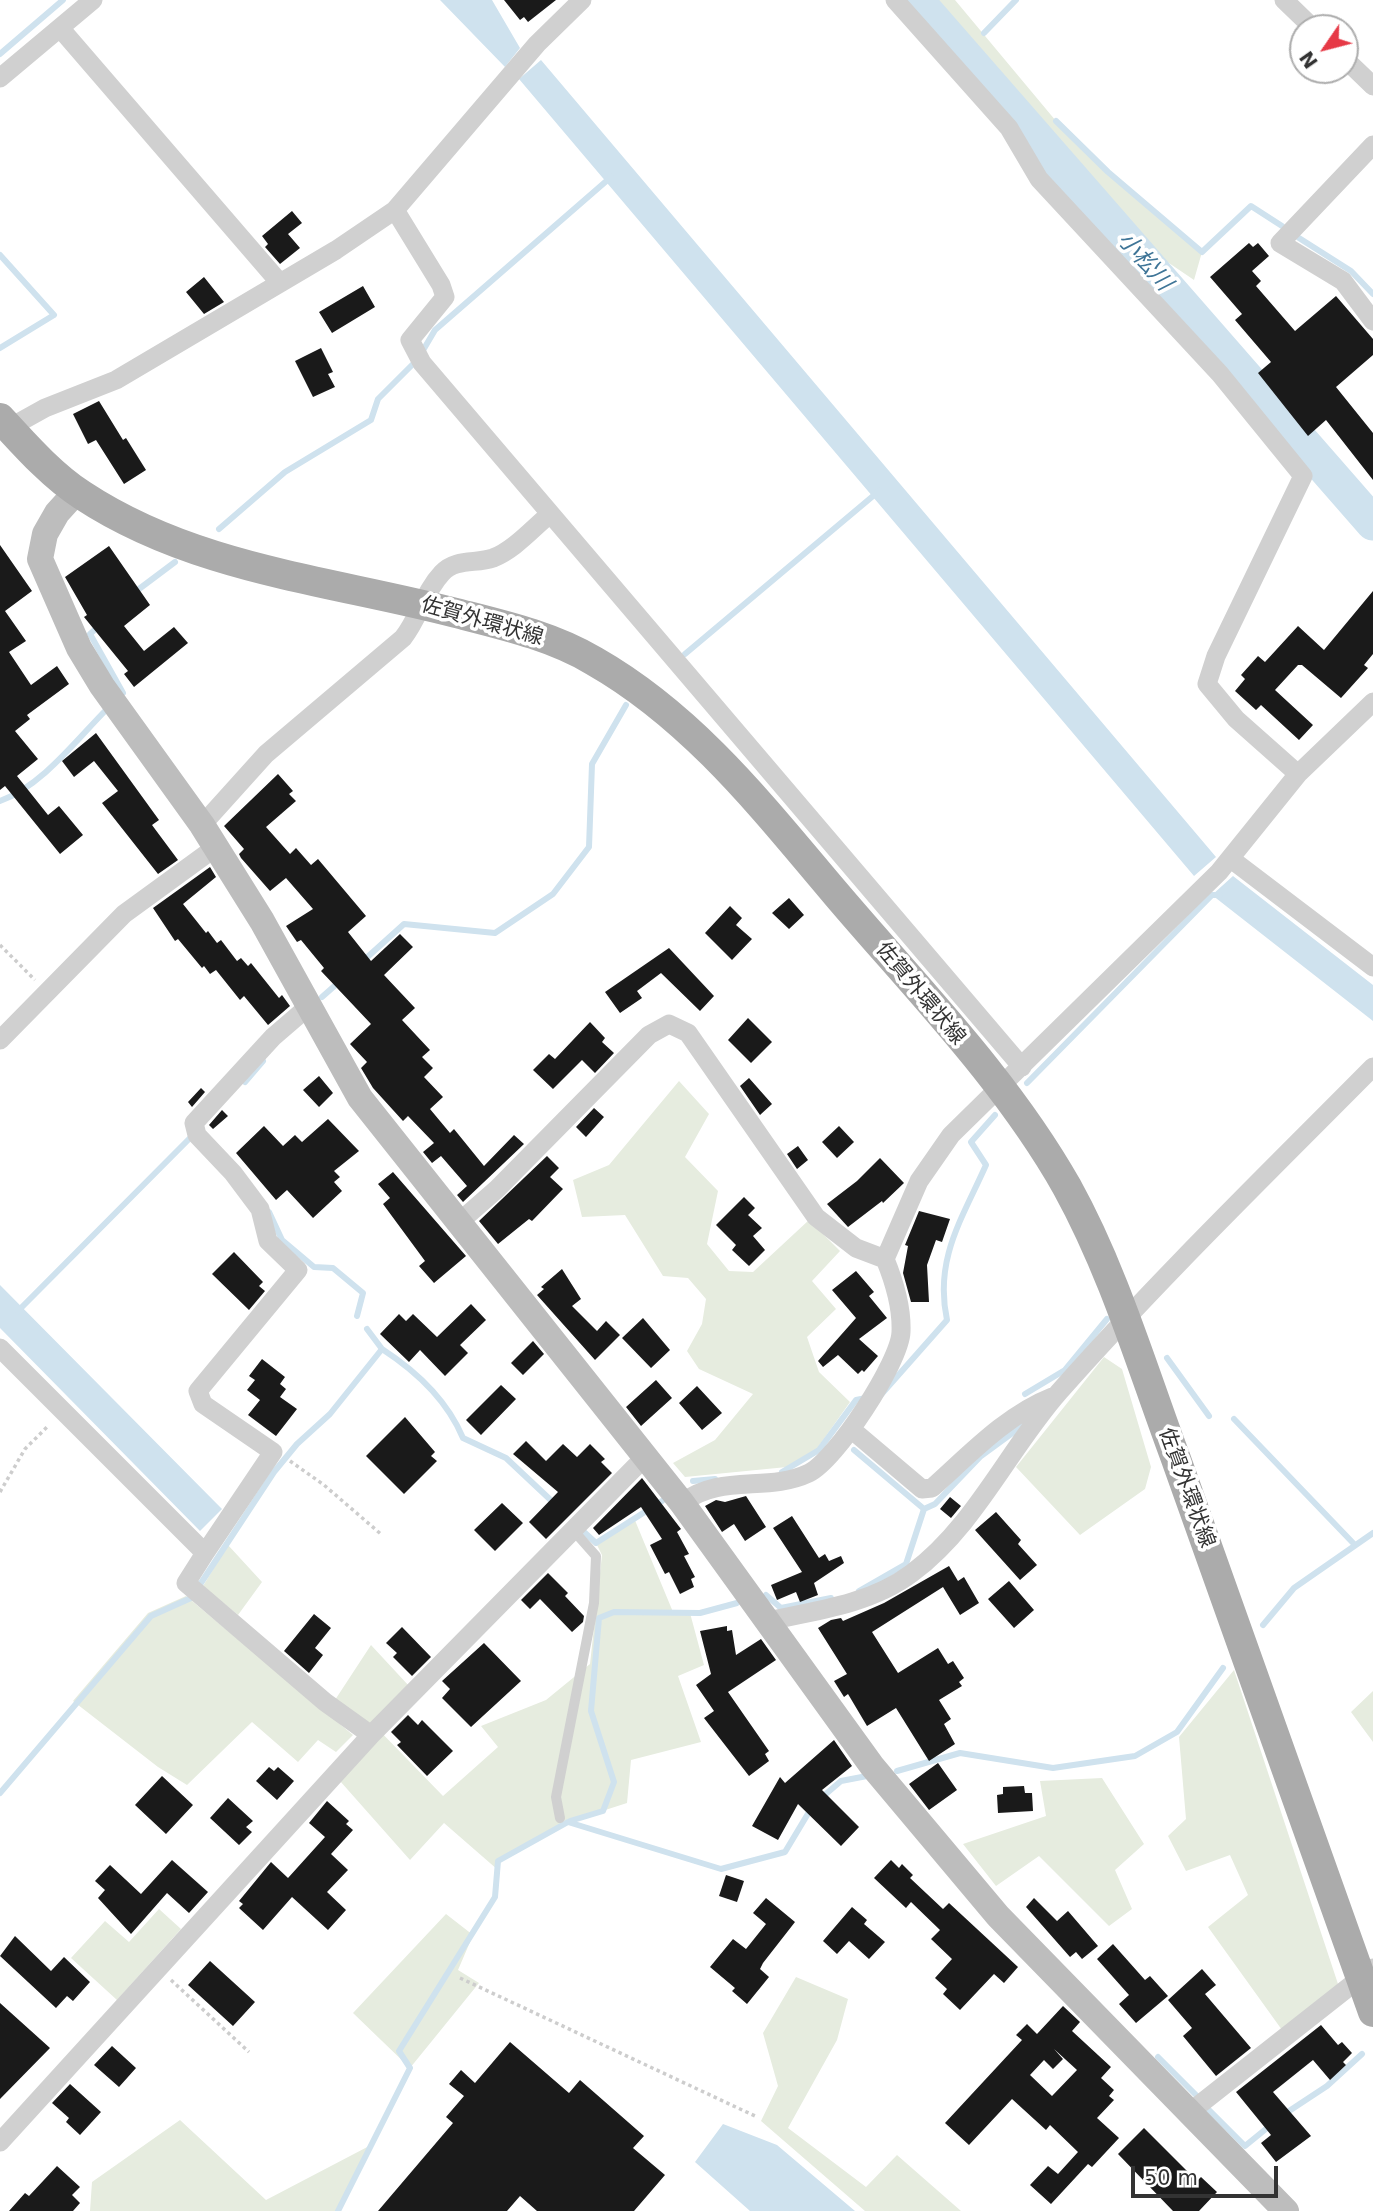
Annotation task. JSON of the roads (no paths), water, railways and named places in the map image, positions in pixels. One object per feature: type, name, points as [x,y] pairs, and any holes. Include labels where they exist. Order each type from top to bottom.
[{"type":"main road","name":"佐賀外環状線","points":[[5,423],[76,492],[180,547],[249,567],[420,604],[522,631],[590,658],[637,688],[683,724],[736,776],[1000,1088],[1043,1147],[1069,1190],[1093,1238],[1125,1320],[1367,1973],[1373,2012]]},
{"type":"street","points":[[0,78],[93,0]]},
{"type":"street","points":[[5,423],[116,380],[280,284],[395,210],[521,63],[582,0]]},
{"type":"street","points":[[895,0],[1009,128],[1039,180],[1220,374],[1303,476],[1216,656],[1207,684],[1236,719],[1298,774]]},
{"type":"street","points":[[1284,0],[1298,14]]},
{"type":"street","points":[[60,28],[280,284]]},
{"type":"street","points":[[1359,72],[1373,86]]},
{"type":"street","points":[[1373,145],[1280,243],[1343,281],[1373,321]]},
{"type":"street","points":[[395,210],[445,297],[410,340],[419,357],[1022,1067]]},
{"type":"street","points":[[76,492],[57,513],[45,534],[40,559],[90,667],[209,836],[262,921],[360,1098],[457,1224],[682,1503],[872,1766],[998,1916],[1286,2211]]},
{"type":"street","points":[[0,1040],[124,914],[209,836],[266,754],[403,638],[414,624],[420,604],[444,570],[466,560],[491,559],[505,551],[550,514]]},
{"type":"street","points":[[885,1259],[919,1181],[951,1135],[1219,871],[1298,774],[1373,702]]},
{"type":"street","points":[[1219,871],[1373,967]]},
{"type":"street","points":[[309,1006],[273,1037],[194,1123],[197,1135],[233,1173],[260,1209],[268,1241],[298,1270],[198,1391],[203,1404],[273,1452],[186,1583],[325,1702],[371,1735]]},
{"type":"street","points":[[457,1224],[649,1035],[669,1024],[688,1033],[816,1217],[856,1248],[885,1259],[894,1280],[901,1332],[894,1357],[851,1429],[830,1457],[811,1472],[783,1482],[726,1485],[698,1491],[682,1503]]},
{"type":"street","points":[[767,1621],[855,1603],[912,1574],[961,1525],[1056,1395],[1125,1320],[1373,1067]]},
{"type":"street","points":[[0,1348],[205,1553]]},
{"type":"street","points":[[851,1429],[922,1489],[932,1488],[990,1436],[1038,1403],[1056,1395]]},
{"type":"street","points":[[0,2142],[371,1735],[644,1458]]},
{"type":"street","points":[[1190,2112],[1274,2043],[1367,1973]]},
{"type":"lane","points":[[561,1818],[556,1797],[594,1603],[596,1556],[573,1530]]},
{"type":"water","points":[[440,0],[492,0],[520,48],[505,67]]},
{"type":"water","points":[[541,60],[1216,857],[1194,876],[519,79]]},
{"type":"water","points":[[1233,876],[1373,985],[1373,1021],[1212,895]]},
{"type":"water","points":[[0,1285],[222,1509],[200,1531],[0,1328]]},
{"type":"water","points":[[723,2124],[777,2145],[855,2211],[750,2211],[695,2162]]},
{"type":"waterway","points":[[0,54],[63,0]]},
{"type":"waterway","name":"小松川","points":[[916,0],[1373,523]]},
{"type":"waterway","points":[[984,33],[1016,0]]},
{"type":"waterway","points":[[1056,121],[1108,172],[1202,252],[1251,206],[1282,226]]},
{"type":"waterway","points":[[422,352],[435,330],[611,177]]},
{"type":"waterway","points":[[1299,238],[1351,271],[1373,294]]},
{"type":"waterway","points":[[0,255],[54,315],[0,348]]},
{"type":"waterway","points":[[219,529],[285,472],[371,420],[378,399],[416,361]]},
{"type":"waterway","points":[[685,654],[879,491]]},
{"type":"waterway","points":[[135,592],[175,562]]},
{"type":"waterway","points":[[99,626],[90,634],[123,693]]},
{"type":"waterway","points":[[363,961],[404,924],[495,933],[553,894],[589,847],[592,764],[626,705]]},
{"type":"waterway","points":[[0,801],[30,785],[44,773],[107,709]]},
{"type":"waterway","points":[[1027,1083],[1212,895],[1220,895]]},
{"type":"waterway","points":[[322,997],[339,982]]},
{"type":"waterway","points":[[245,1082],[263,1061]]},
{"type":"waterway","points":[[879,1397],[947,1320],[944,1298],[947,1258],[986,1165],[971,1142],[995,1115]]},
{"type":"waterway","points":[[18,1311],[192,1136]]},
{"type":"waterway","points":[[269,1212],[282,1240],[314,1267],[333,1268],[363,1293],[357,1316]]},
{"type":"waterway","points":[[1025,1394],[1065,1370],[1107,1319]]},
{"type":"waterway","points":[[199,1586],[274,1472],[297,1444],[330,1414],[382,1349],[367,1329]]},
{"type":"waterway","points":[[382,1349],[429,1387],[448,1411],[463,1438],[506,1458],[556,1505]]},
{"type":"waterway","points":[[1167,1358],[1209,1416]]},
{"type":"waterway","points":[[782,1472],[819,1450],[856,1400],[866,1398]]},
{"type":"waterway","points":[[1234,1419],[1355,1545]]},
{"type":"waterway","points":[[854,1450],[924,1509],[935,1504],[981,1456],[1026,1423]]},
{"type":"waterway","points":[[693,1481],[715,1479]]},
{"type":"waterway","points":[[584,1532],[596,1543],[662,1501]]},
{"type":"waterway","points":[[859,1591],[906,1564],[924,1509]]},
{"type":"waterway","points":[[1263,1625],[1294,1588],[1373,1533]]},
{"type":"waterway","points":[[766,1595],[781,1608],[831,1598]]},
{"type":"waterway","points":[[0,1793],[151,1616],[191,1598]]},
{"type":"waterway","points":[[570,1821],[603,1811],[614,1782],[591,1711],[599,1618],[614,1612],[700,1613],[737,1603]]},
{"type":"waterway","points":[[897,1771],[960,1753],[1053,1768],[1135,1756],[1177,1732],[1223,1668]]},
{"type":"waterway","points":[[820,1799],[841,1781],[867,1776]]},
{"type":"waterway","points":[[338,2211],[410,2068],[399,2051],[495,1897],[498,1861],[568,1822],[721,1869],[785,1852],[812,1807]]},
{"type":"waterway","points":[[1283,2115],[1327,2086],[1362,2054]]},
{"type":"waterway","points":[[1158,2057],[1197,2096]]},
{"type":"waterway","points":[[1207,2108],[1245,2146],[1272,2124]]}]
